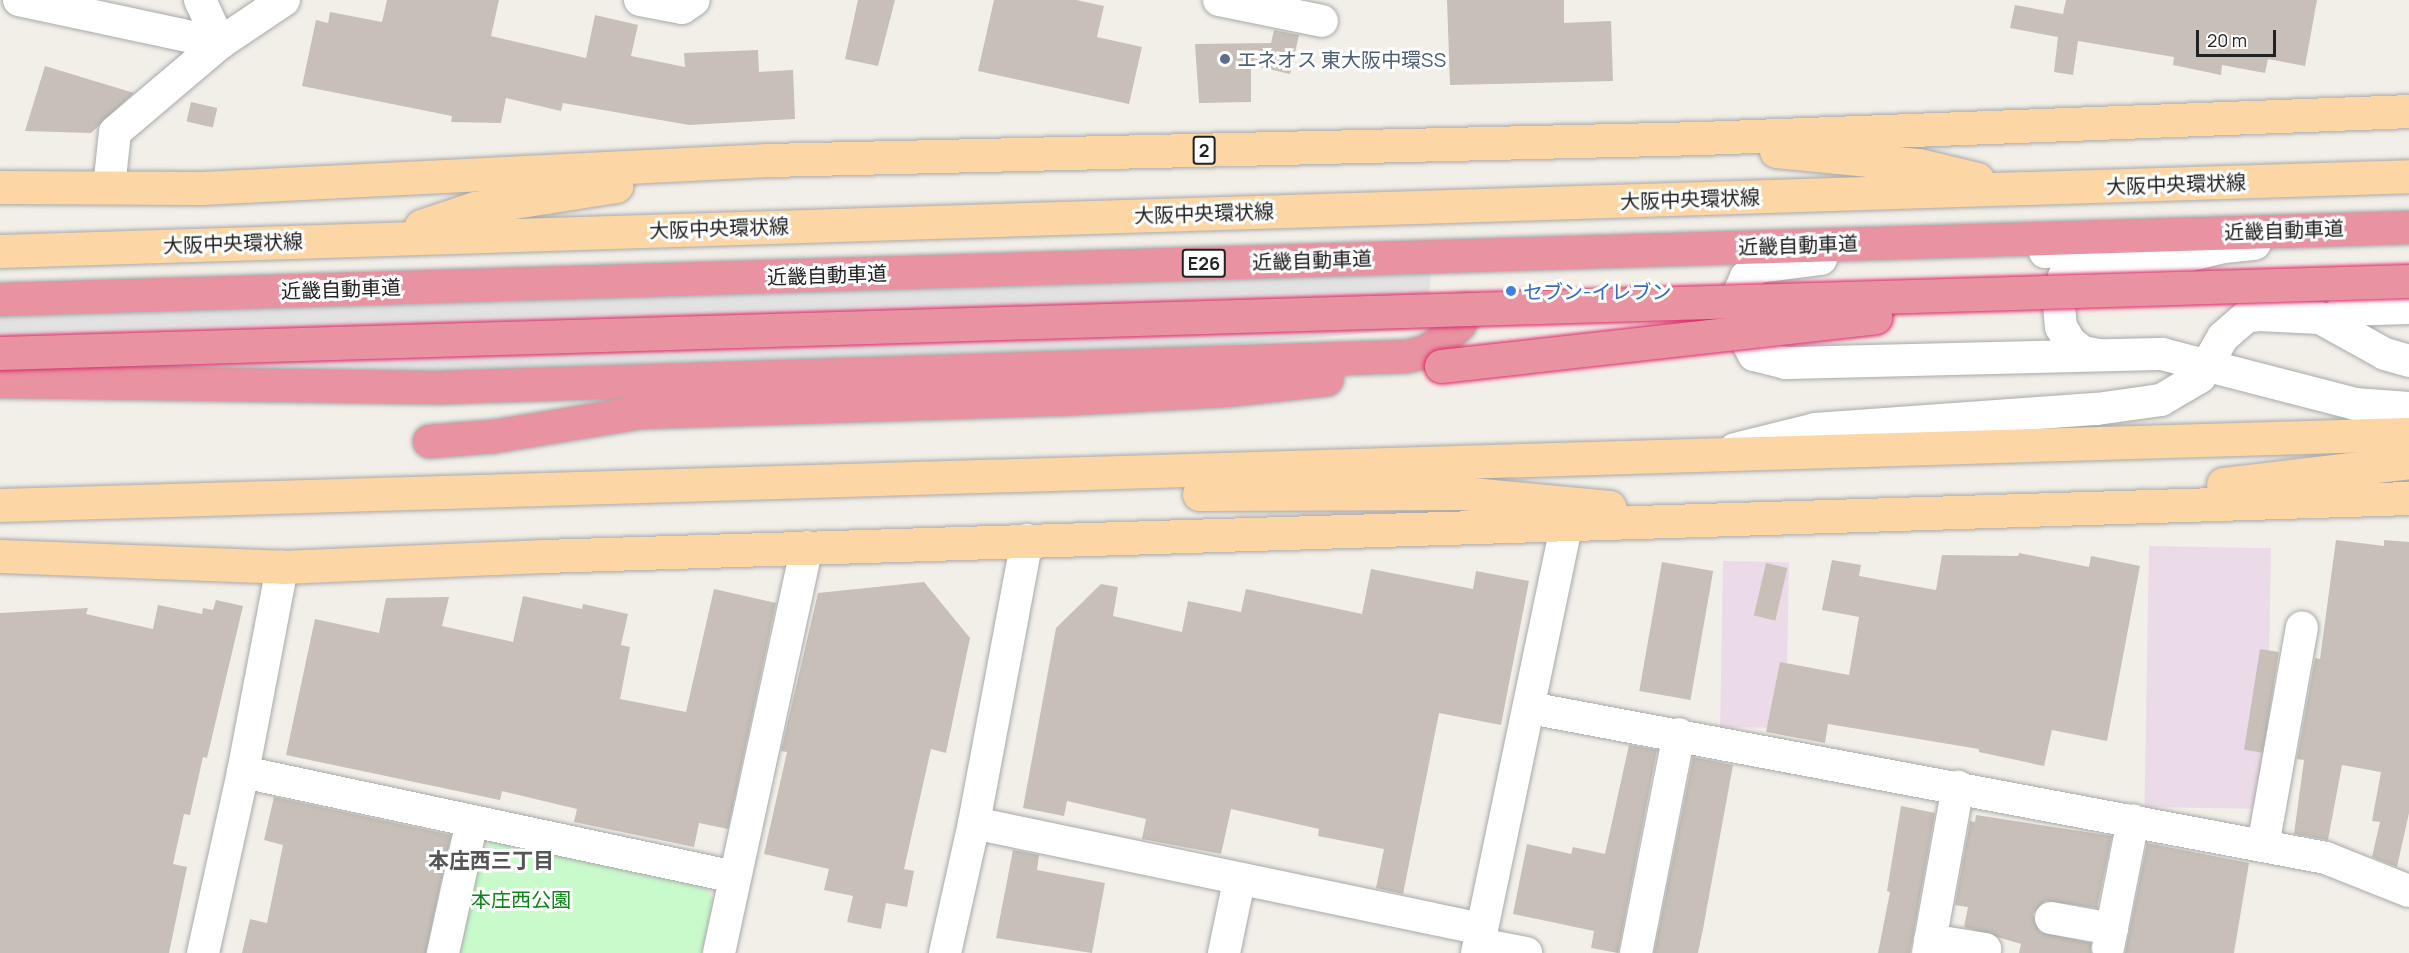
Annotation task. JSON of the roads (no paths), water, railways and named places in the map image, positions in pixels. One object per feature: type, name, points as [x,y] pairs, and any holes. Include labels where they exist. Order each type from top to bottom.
[{"type":"highway","name":"近畿自動車道","points":[[0,299],[2409,227]]},
{"type":"highway","points":[[0,353],[2409,281]]},
{"type":"highway","points":[[429,441],[493,436],[639,412],[1225,390],[1701,334],[2148,289]]},
{"type":"highway","points":[[0,381],[442,387],[1416,355],[1449,334],[1464,310]]},
{"type":"main road","name":"2","points":[[0,187],[202,188],[768,160],[1701,138],[2409,111]]},
{"type":"main road","points":[[1701,138],[1801,155],[1919,165],[2019,190]]},
{"type":"main road","points":[[388,237],[475,208],[768,160]]},
{"type":"main road","name":"大阪中央環状線","points":[[0,251],[388,237],[2019,190],[2409,176]]},
{"type":"main road","points":[[0,505],[1120,475],[2409,434]]},
{"type":"main road","points":[[1984,511],[2076,492],[2228,483],[2409,462]]},
{"type":"main road","points":[[1120,475],[1207,495],[1462,493],[1714,520]]},
{"type":"main road","points":[[0,556],[282,567],[807,547],[2409,498]]},
{"type":"street","points":[[19,0],[220,43]]},
{"type":"street","points":[[200,0],[220,43]]},
{"type":"street","points":[[110,188],[115,132],[220,43],[284,0]]},
{"type":"street","points":[[639,0],[682,8],[694,0]]},
{"type":"street","points":[[1219,0],[1322,21]]},
{"type":"street","points":[[2409,239],[2242,244],[2151,265],[2072,250],[1790,261],[1758,267],[1746,278],[1738,293],[1737,311],[1741,336],[1754,354],[1785,363],[2162,354],[2208,364],[2355,404],[2409,408]]},
{"type":"street","points":[[2097,256],[2077,265],[2064,277],[2059,305],[2061,327],[2070,342],[2083,352],[2099,355]]},
{"type":"street","points":[[2340,327],[2338,315],[2344,309],[2409,308]]},
{"type":"street","points":[[1714,456],[1785,433],[1815,429],[2097,409],[2161,400],[2186,389],[2208,364],[2223,337],[2246,317],[2300,315],[2340,327],[2385,354],[2409,361]]},
{"type":"street","points":[[1480,942],[1567,524]]},
{"type":"street","points":[[945,953],[974,823],[1027,540]]},
{"type":"street","points":[[718,953],[807,547]]},
{"type":"street","points":[[202,953],[243,772],[282,567]]},
{"type":"street","points":[[2263,846],[2302,627]]},
{"type":"street","points":[[1530,708],[1958,786],[2326,858],[2408,885]]},
{"type":"street","points":[[1636,953],[1679,734]]},
{"type":"street","points":[[243,772],[735,877]]},
{"type":"street","points":[[1958,786],[1929,947],[1985,949]]},
{"type":"street","points":[[2051,918],[2110,938],[2133,820]]},
{"type":"street","points":[[443,953],[472,821]]},
{"type":"street","points":[[974,823],[1239,881],[1526,953]]},
{"type":"street","points":[[1224,953],[1239,881]]},
{"type":"place","name":"エネオス 東大阪中環SS","points":[[1225,59]]},
{"type":"place","name":"セブン-イレブン","points":[[1511,291]]},
{"type":"district","name":"本庄西三丁目","points":[[491,860]]},
{"type":"park label","name":"本庄西公園","points":[[521,899]]}]
